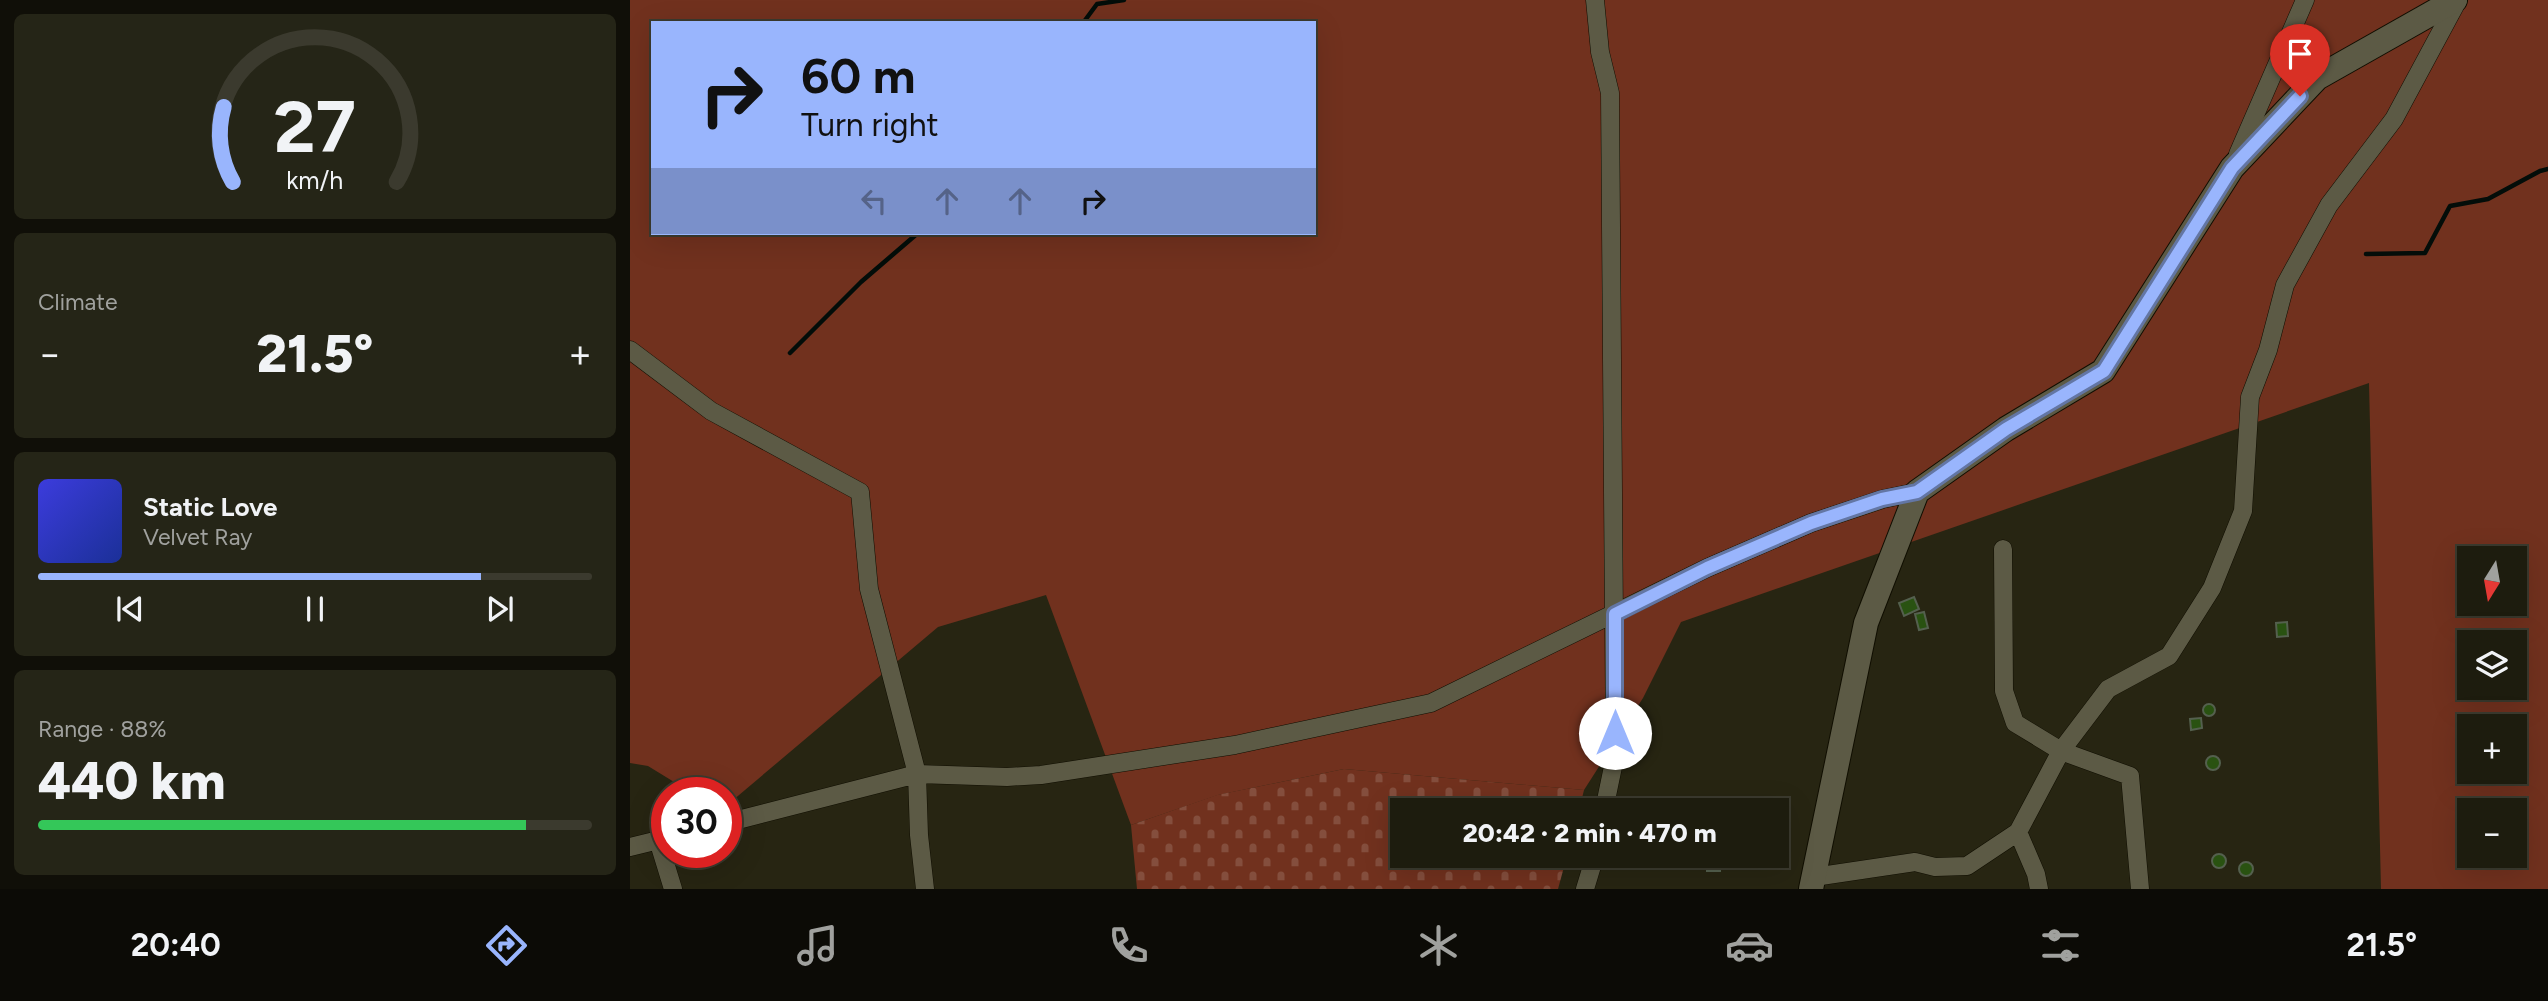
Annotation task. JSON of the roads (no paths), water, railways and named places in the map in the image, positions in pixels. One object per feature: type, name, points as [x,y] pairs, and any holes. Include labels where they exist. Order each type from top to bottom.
[{"type":"main road","points":[[1812,883],[1866,623],[1917,492],[2006,429],[2104,371],[2232,168],[2317,78],[2456,0]]},
{"type":"street","points":[[1595,0],[1600,52],[1610,93],[1615,757],[1606,798]]},
{"type":"street","points":[[2232,168],[2305,0]]},
{"type":"street","points":[[1812,883],[1915,862],[1935,867],[1967,866],[2018,832],[2061,751],[2108,689],[2169,656],[2212,588],[2243,510],[2250,397],[2268,350],[2284,285],[2329,205],[2394,120],[2456,0]]},
{"type":"street","points":[[630,350],[711,411],[860,492],[869,589],[916,774],[925,889]]},
{"type":"street","points":[[742,819],[916,774],[1007,777],[1041,775],[1235,745],[1431,703],[1707,568],[1811,523],[1882,499],[1917,492]]},
{"type":"street","points":[[2003,549],[2004,691],[2015,723],[2061,751],[2130,776],[2140,889]]},
{"type":"street","points":[[2018,832],[2036,874],[2039,889]]},
{"type":"street","points":[[630,847],[651,842]]},
{"type":"street","points":[[669,868],[673,889]]},
{"type":"street","points":[[1585,889],[1591,868]]},
{"type":"waterway","points":[[1084,21],[1097,4],[1124,0]]},
{"type":"waterway","points":[[2366,254],[2425,253],[2450,206],[2488,199],[2548,169]]},
{"type":"waterway","points":[[790,353],[861,282],[916,235]]}]
